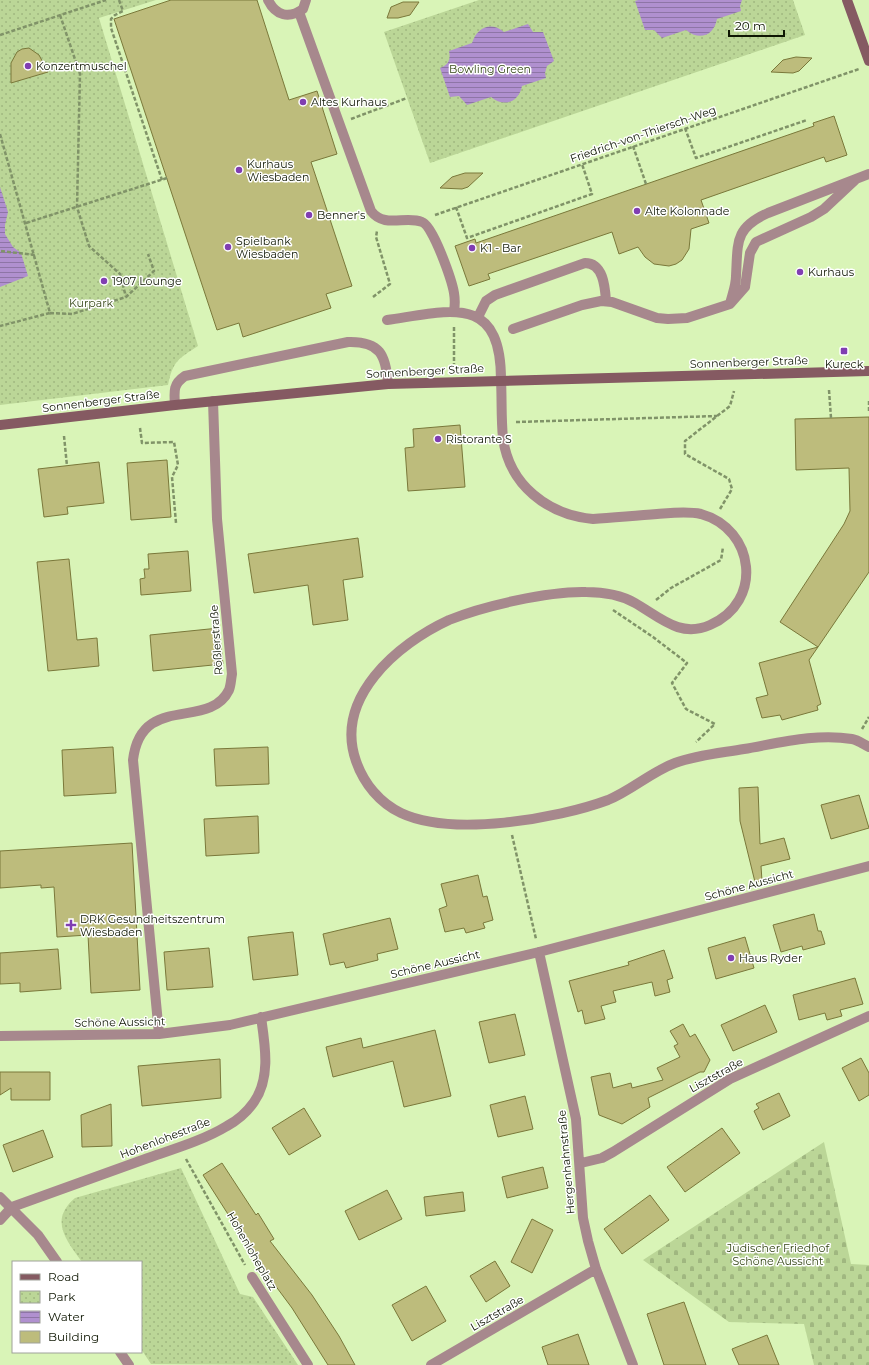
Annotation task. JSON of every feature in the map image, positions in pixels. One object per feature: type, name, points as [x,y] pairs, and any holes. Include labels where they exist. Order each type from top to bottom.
[{"type":"main road","points":[[847,0],[865,64]]},
{"type":"main road","name":"Sonnenberger Straße","points":[[852,370],[869,366]]},
{"type":"main road","name":"Sonnenberger Straße","points":[[0,425],[175,405],[388,384],[852,370],[869,371]]},
{"type":"street","points":[[268,0],[272,7],[280,14],[289,15],[299,12],[306,5],[306,0]]},
{"type":"street","points":[[299,12],[340,123],[367,204],[374,215],[382,219],[393,222],[421,221],[431,228],[453,286],[455,301],[454,311]]},
{"type":"street","points":[[730,304],[736,277],[736,249],[738,238],[745,227],[755,218],[768,212],[869,174]]},
{"type":"street","points":[[513,329],[582,305],[606,301],[657,318],[672,319],[687,318],[730,304],[745,287],[750,253],[756,242],[811,217],[824,209],[855,180]]},
{"type":"street","points":[[478,317],[483,305],[495,295],[579,264],[590,263],[599,270],[604,283],[606,301]]},
{"type":"street","points":[[387,320],[454,311],[469,313],[478,317],[486,324],[496,341],[501,363],[503,438],[512,468],[531,494],[553,509],[579,518],[593,519],[691,512],[714,519],[732,535],[745,559],[747,573],[745,588],[736,606],[721,619],[709,626],[687,630],[667,624],[644,609],[623,598],[598,593],[571,592],[542,596],[469,613],[451,620],[417,638],[400,651],[370,682],[358,701],[353,715],[352,730],[356,760],[369,786],[388,805],[400,812],[426,821],[454,824],[510,822],[561,814],[604,801],[628,790],[672,764],[692,758],[808,739],[829,737],[856,740],[869,747]]},
{"type":"street","points":[[175,405],[174,388],[178,381],[185,376],[348,342],[362,341],[377,349],[384,358],[387,366],[388,384]]},
{"type":"street","name":"Rößlerstraße","points":[[159,1034],[133,760],[135,746],[141,732],[151,723],[209,707],[221,699],[229,690],[232,674],[217,519],[213,401]]},
{"type":"street","name":"Schöne Aussicht","points":[[0,1036],[159,1034],[196,1030],[261,1017],[539,952],[869,866]]},
{"type":"street","name":"Hergenhahnstraße","points":[[539,952],[576,1119],[581,1163],[583,1218],[596,1269],[633,1365]]},
{"type":"street","name":"Lisztstraße","points":[[581,1163],[607,1155],[730,1079],[869,1016]]},
{"type":"street","name":"Hohenlohestraße","points":[[0,1220],[12,1207],[179,1147],[227,1127],[244,1114],[254,1102],[261,1090],[266,1048],[261,1017]]},
{"type":"street","points":[[0,1197],[12,1207],[38,1235],[56,1261]]},
{"type":"street","name":"Lisztstraße","points":[[431,1365],[596,1269]]},
{"type":"street","name":"Hohenloheplatz","points":[[252,1277],[308,1365]]},
{"type":"street","points":[[121,1353],[129,1365]]},
{"type":"path","points":[[0,35],[106,0]]},
{"type":"path","points":[[119,0],[123,12],[115,15],[111,19],[112,28],[162,180]]},
{"type":"path","points":[[60,15],[80,74],[77,207],[88,246],[120,274],[126,297]]},
{"type":"path","name":"Friedrich-von-Thiersch-Weg","points":[[427,224],[436,214],[865,64]]},
{"type":"path","points":[[340,123],[407,98]]},
{"type":"path","points":[[685,128],[696,158],[807,120]]},
{"type":"path","points":[[0,134],[50,313]]},
{"type":"path","points":[[633,146],[646,184]]},
{"type":"path","points":[[456,207],[467,238],[592,194],[582,164]]},
{"type":"path","points":[[26,223],[167,178]]},
{"type":"path","points":[[373,297],[390,284],[376,237],[376,232],[382,219]]},
{"type":"path","points":[[1,251],[35,255]]},
{"type":"path","points":[[0,326],[50,313],[72,314],[126,297],[154,271],[148,254]]},
{"type":"path","points":[[453,335],[454,364]]},
{"type":"path","points":[[830,390],[831,418]]},
{"type":"path","points":[[714,519],[732,489],[729,479],[685,454],[685,441],[730,406],[734,391]]},
{"type":"path","points":[[869,401],[869,411]]},
{"type":"path","points":[[503,423],[717,416]]},
{"type":"path","points":[[140,428],[142,443],[174,442],[178,465],[172,477],[176,523]]},
{"type":"path","points":[[64,436],[67,466]]},
{"type":"path","points":[[644,609],[671,588],[720,560]]},
{"type":"path","points":[[598,593],[601,602],[653,637],[687,663],[672,683],[686,709],[715,724],[693,744]]},
{"type":"path","points":[[510,822],[539,952]]},
{"type":"path","name":"Hohenloheplatz","points":[[179,1147],[252,1277]]},
{"type":"green space","name":"Kurpark","points":[[0,0],[156,0],[99,18],[198,346],[177,361],[168,385],[0,405]]},
{"type":"green space","name":"Bowling Green","points":[[479,0],[793,0],[805,35],[430,163],[384,32]]},
{"type":"green space","name":"Jüdischer Friedhof Schöne Aussicht","points":[[824,1142],[851,1264],[869,1265],[869,1365],[814,1365],[804,1324],[729,1322],[643,1260]]},
{"type":"green space","points":[[181,1168],[240,1294],[253,1297],[298,1365],[151,1364],[142,1350],[142,1261],[81,1261],[66,1238],[62,1222],[63,1214],[67,1206],[75,1198]]},
{"type":"water","points":[[742,0],[740,6],[741,11],[717,19],[713,29],[705,35],[696,35],[686,30],[662,38],[654,30],[645,30],[635,1]]},
{"type":"water","points":[[528,24],[533,32],[543,32],[554,61],[547,66],[545,73],[546,78],[522,86],[518,96],[506,103],[491,97],[467,105],[459,96],[450,97],[440,68],[448,62],[450,57],[449,51],[472,43],[477,33],[485,27],[494,27],[504,32]]},
{"type":"water","points":[[0,187],[8,212],[5,225],[5,234],[13,247],[21,253],[28,276],[0,287]]},
{"type":"building","name":"Kurhaus Wiesbaden","points":[[171,0],[257,0],[289,100],[317,91],[337,154],[311,162],[352,286],[326,294],[331,308],[243,337],[239,323],[217,330],[114,19]]},
{"type":"building","points":[[403,2],[419,2],[410,15],[398,18],[387,18],[391,7]]},
{"type":"building","name":"Konzertmuschel","points":[[29,48],[39,55],[48,72],[11,83],[11,63],[17,52],[22,49]]},
{"type":"building","points":[[796,57],[812,58],[799,71],[793,73],[771,72],[783,60]]},
{"type":"building","name":"Alte Kolonnade","points":[[834,116],[847,155],[826,162],[824,157],[701,200],[709,223],[691,229],[689,249],[682,260],[676,264],[669,266],[654,264],[645,257],[638,247],[619,254],[612,232],[488,274],[490,279],[469,286],[455,246],[475,239],[476,243],[814,126],[813,123]]},
{"type":"building","points":[[465,173],[483,173],[468,187],[462,189],[440,188],[452,177]]},
{"type":"building","points":[[869,417],[869,572],[818,647],[780,622],[844,524],[850,511],[849,468],[796,470],[795,419]]},
{"type":"building","points":[[460,425],[465,487],[408,491],[405,448],[414,447],[413,429]]},
{"type":"building","points":[[167,460],[171,517],[131,520],[127,463]]},
{"type":"building","points":[[99,462],[104,503],[67,507],[68,514],[44,517],[38,469]]},
{"type":"building","points":[[358,538],[363,577],[343,580],[348,620],[313,625],[308,585],[254,593],[248,554]]},
{"type":"building","points":[[188,551],[191,591],[141,595],[140,579],[145,578],[144,569],[149,569],[148,554]]},
{"type":"building","points":[[69,559],[77,640],[97,638],[99,666],[48,671],[37,562]]},
{"type":"building","points":[[219,628],[223,664],[153,671],[150,635]]},
{"type":"building","points":[[818,647],[809,660],[821,704],[817,706],[818,710],[782,720],[780,715],[762,718],[756,698],[768,695],[759,663]]},
{"type":"building","points":[[113,747],[116,793],[64,796],[62,750]]},
{"type":"building","points":[[268,747],[269,784],[216,786],[214,749]]},
{"type":"building","points":[[758,787],[760,844],[784,838],[790,859],[761,866],[762,881],[755,882],[740,821],[739,788]]},
{"type":"building","points":[[859,795],[869,828],[831,839],[821,805]]},
{"type":"building","points":[[258,816],[259,853],[206,856],[204,819]]},
{"type":"building","points":[[132,843],[140,990],[91,993],[88,935],[57,937],[54,887],[41,888],[41,885],[0,888],[0,851]]},
{"type":"building","points":[[478,875],[483,897],[487,896],[493,920],[483,923],[485,928],[466,933],[464,928],[445,932],[439,909],[447,906],[441,884]]},
{"type":"building","points":[[814,914],[818,931],[821,931],[825,944],[803,950],[802,946],[781,952],[773,925]]},
{"type":"building","points":[[390,918],[398,949],[377,954],[378,960],[346,968],[344,962],[330,965],[323,934]]},
{"type":"building","points":[[293,932],[298,975],[253,980],[248,937]]},
{"type":"building","name":"Haus Ryder","points":[[745,937],[754,968],[716,979],[708,948]]},
{"type":"building","points":[[209,948],[213,987],[167,990],[164,952]]},
{"type":"building","points":[[58,949],[61,989],[20,992],[20,983],[0,984],[0,953]]},
{"type":"building","points":[[664,950],[673,978],[667,980],[670,992],[655,996],[652,982],[613,991],[616,1002],[601,1006],[605,1019],[585,1024],[582,1010],[578,1012],[569,981],[629,965],[628,962]]},
{"type":"building","points":[[855,978],[863,1004],[840,1010],[842,1016],[827,1020],[825,1013],[799,1020],[793,995]]},
{"type":"building","points":[[765,1005],[777,1032],[733,1051],[721,1025]]},
{"type":"building","points":[[515,1014],[525,1055],[489,1063],[479,1022]]},
{"type":"building","points":[[683,1024],[690,1037],[695,1034],[710,1060],[704,1072],[700,1072],[648,1098],[650,1107],[622,1124],[599,1115],[591,1077],[610,1073],[613,1088],[631,1083],[632,1088],[663,1080],[657,1068],[680,1057],[674,1046],[678,1044],[670,1031]]},
{"type":"building","points":[[435,1030],[451,1096],[404,1107],[393,1061],[333,1077],[326,1047],[361,1038],[363,1048]]},
{"type":"building","points":[[861,1058],[869,1073],[869,1095],[859,1101],[842,1068]]},
{"type":"building","points":[[220,1059],[221,1098],[142,1106],[138,1066]]},
{"type":"building","points":[[0,1072],[50,1072],[50,1100],[11,1100],[11,1088],[0,1095]]},
{"type":"building","points":[[779,1093],[790,1116],[763,1130],[754,1111],[759,1108],[756,1104]]},
{"type":"building","points":[[525,1096],[533,1129],[498,1137],[490,1105]]},
{"type":"building","points":[[111,1104],[112,1146],[82,1147],[81,1115]]},
{"type":"building","points":[[304,1108],[321,1136],[289,1155],[272,1128]]},
{"type":"building","points":[[722,1128],[740,1153],[685,1192],[667,1167]]},
{"type":"building","points":[[43,1130],[53,1157],[13,1172],[3,1145]]},
{"type":"building","points":[[222,1163],[256,1215],[258,1213],[274,1239],[270,1241],[312,1295],[339,1336],[355,1365],[328,1365],[292,1308],[263,1269],[203,1175]]},
{"type":"building","points":[[543,1167],[548,1188],[507,1198],[502,1177]]},
{"type":"building","points":[[387,1190],[402,1219],[359,1240],[345,1211]]},
{"type":"building","points":[[463,1192],[465,1211],[426,1216],[424,1197]]},
{"type":"building","points":[[650,1195],[669,1220],[622,1254],[604,1229]]},
{"type":"building","points":[[532,1219],[553,1230],[532,1273],[511,1262]]},
{"type":"building","points":[[495,1261],[510,1286],[486,1302],[470,1276]]},
{"type":"building","points":[[426,1286],[446,1321],[412,1341],[392,1305]]},
{"type":"building","points":[[684,1302],[706,1365],[664,1365],[647,1314]]},
{"type":"building","points":[[578,1334],[589,1365],[548,1365],[542,1347]]},
{"type":"building","points":[[767,1335],[779,1365],[739,1365],[732,1349]]},
{"type":"place","name":"Konzertmuschel","points":[[28,66]]},
{"type":"place","name":"Altes Kurhaus","points":[[303,102]]},
{"type":"place","name":"Kurhaus Wiesbaden","points":[[239,170]]},
{"type":"place","name":"Alte Kolonnade","points":[[637,211]]},
{"type":"place","name":"Benner's","points":[[309,215]]},
{"type":"place","name":"Spielbank Wiesbaden","points":[[228,247]]},
{"type":"place","name":"K1 - Bar","points":[[472,248]]},
{"type":"place","name":"Kurhaus","points":[[800,272]]},
{"type":"place","name":"1907 Lounge","points":[[104,281]]},
{"type":"place","name":"Kureck","points":[[844,351]]},
{"type":"place","name":"Ristorante S","points":[[438,439]]},
{"type":"place","name":"DRK Gesundheitszentrum Wiesbaden","points":[[71,925]]},
{"type":"place","name":"Haus Ryder","points":[[731,958]]}]
